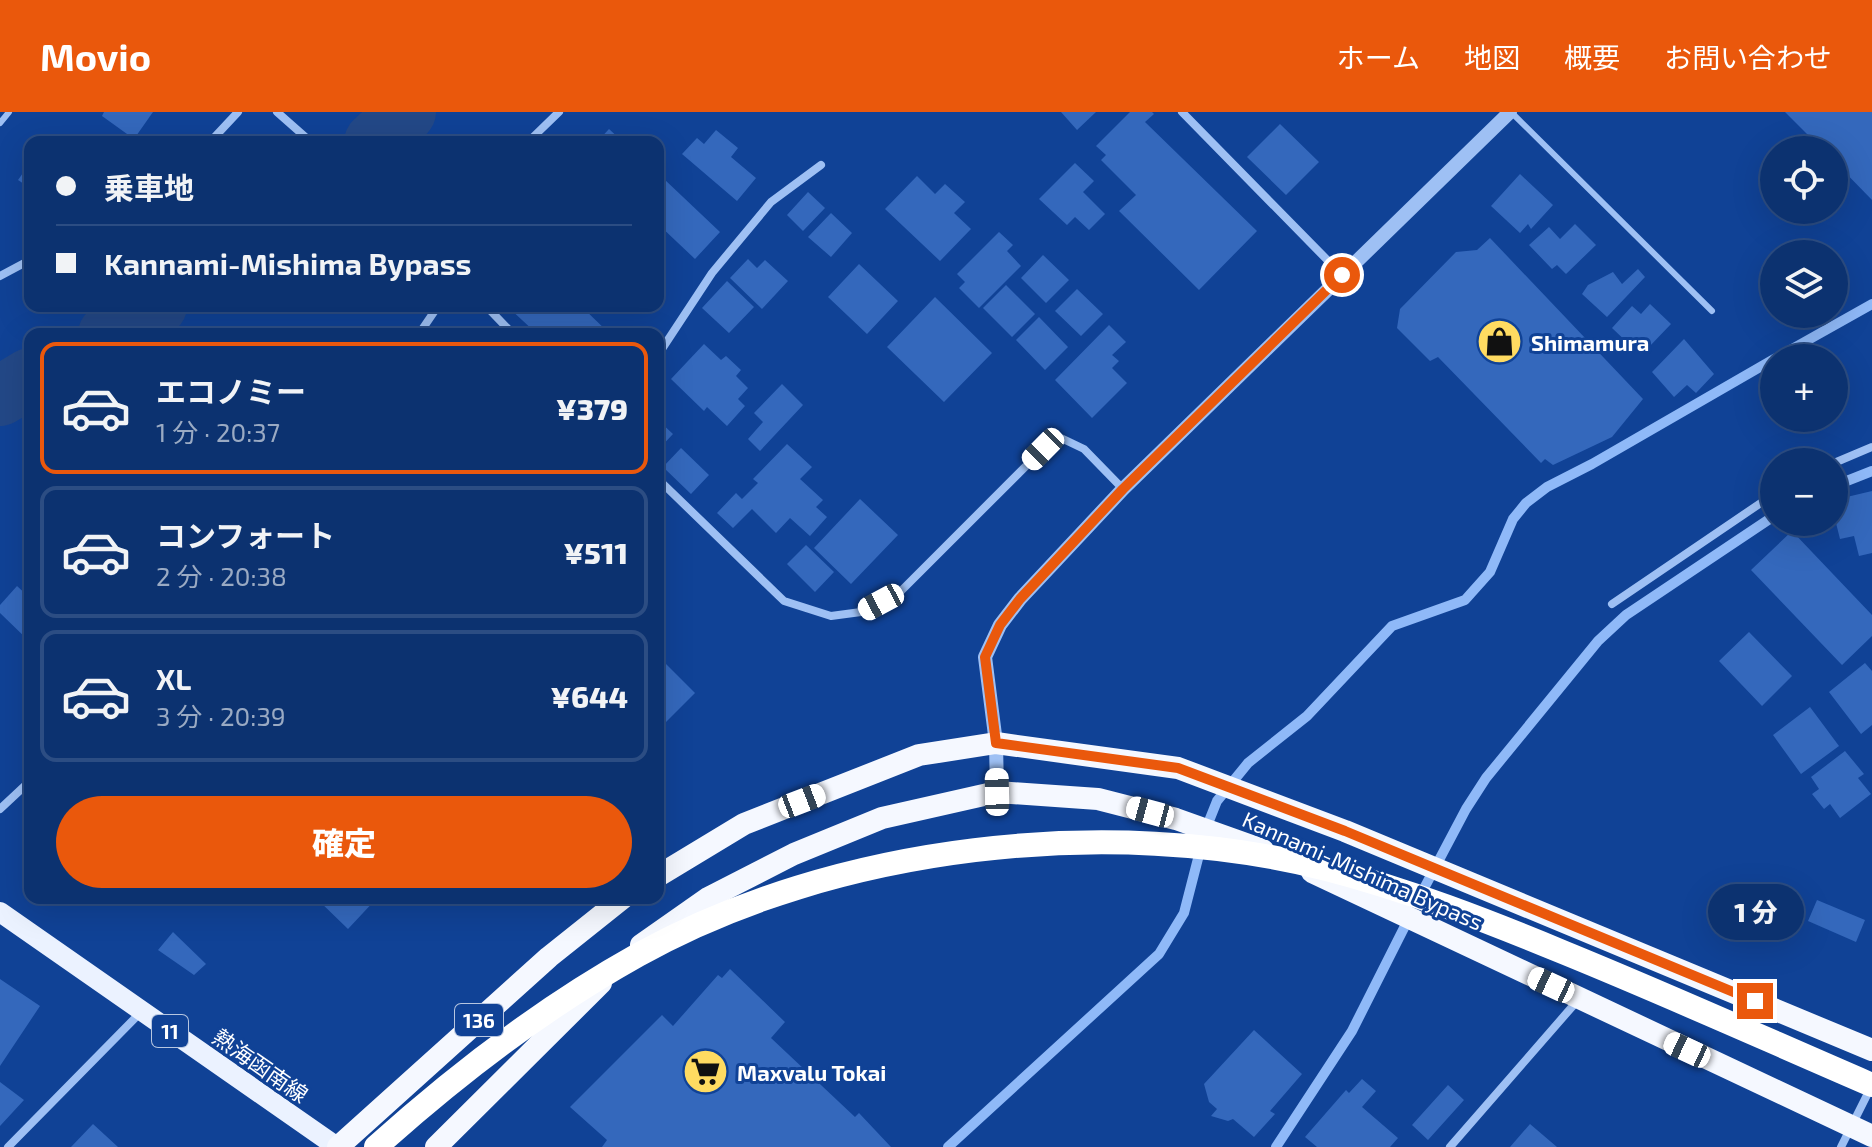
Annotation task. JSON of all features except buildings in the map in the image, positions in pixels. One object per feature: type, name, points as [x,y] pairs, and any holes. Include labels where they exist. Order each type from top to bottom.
[{"type":"highway","name":"Kannami-Mishima Bypass","points":[[664,872],[744,824],[919,755],[996,743],[1178,768],[1345,831],[1872,1050]]},
{"type":"highway","name":"Kannami-Mishima Bypass","points":[[436,1147],[635,949],[708,898],[794,854],[882,818],[997,792],[1098,799],[1176,819],[1269,852],[1579,998],[1845,1137],[1872,1136]]},
{"type":"highway","points":[[376,1147],[437,1092],[522,1028],[641,953],[695,927],[803,887],[874,868],[955,854],[1039,845],[1117,843],[1188,846],[1326,869],[1497,925],[1872,1084]]},
{"type":"highway","name":"136","points":[[338,1147],[549,957],[615,904]]},
{"type":"main road","name":"熱海函南線","points":[[0,912],[338,1147]]},
{"type":"street","points":[[216,136],[238,112]]},
{"type":"street","points":[[277,112],[304,136]]},
{"type":"street","points":[[534,136],[559,112]]},
{"type":"street","points":[[1182,112],[1342,275]]},
{"type":"street","points":[[997,792],[996,743],[985,657],[1000,625],[1020,599],[1123,489],[1511,112]]},
{"type":"street","points":[[664,346],[712,273],[771,202],[821,165]]},
{"type":"street","points":[[0,276],[24,263]]},
{"type":"street","points":[[492,312],[507,328]]},
{"type":"street","points":[[664,485],[784,601],[831,616],[861,612],[900,592],[1043,449],[1061,438],[1084,449],[1123,489]]},
{"type":"street","points":[[1848,457],[1872,447]]},
{"type":"street","points":[[1612,604],[1760,504]]},
{"type":"street","points":[[0,809],[24,787]]},
{"type":"street","points":[[1450,1147],[1579,998]]},
{"type":"street","points":[[8,1147],[142,1011]]},
{"type":"street","points":[[1845,1137],[1872,1084]]},
{"type":"lane","points":[[0,123],[9,112]]},
{"type":"lane","points":[[1511,112],[1712,311]]},
{"type":"waterway","points":[[380,136],[406,112]]},
{"type":"waterway","points":[[1801,344],[1872,304]]},
{"type":"waterway","points":[[118,328],[146,312]]},
{"type":"waterway","points":[[1205,831],[1217,801],[1248,763],[1307,716],[1392,626],[1465,600],[1490,572],[1513,519],[1526,503],[1547,487],[1760,367]]},
{"type":"waterway","points":[[0,396],[24,382]]},
{"type":"waterway","points":[[1848,480],[1872,471]]},
{"type":"waterway","points":[[1420,896],[1486,778],[1598,641],[1626,615],[1760,525]]},
{"type":"waterway","points":[[948,1147],[1159,954],[1184,913],[1201,847]]},
{"type":"waterway","points":[[1276,1147],[1352,1031],[1409,918]]},
{"type":"place","name":"Shimamura","points":[[1500,342]]},
{"type":"place","name":"Maxvalu Tokai","points":[[706,1072]]},
{"type":"route","points":[[1342,275],[1123,489],[1020,599],[1000,625],[985,657],[996,743],[1178,768],[1345,831],[1755,1001]]}]
